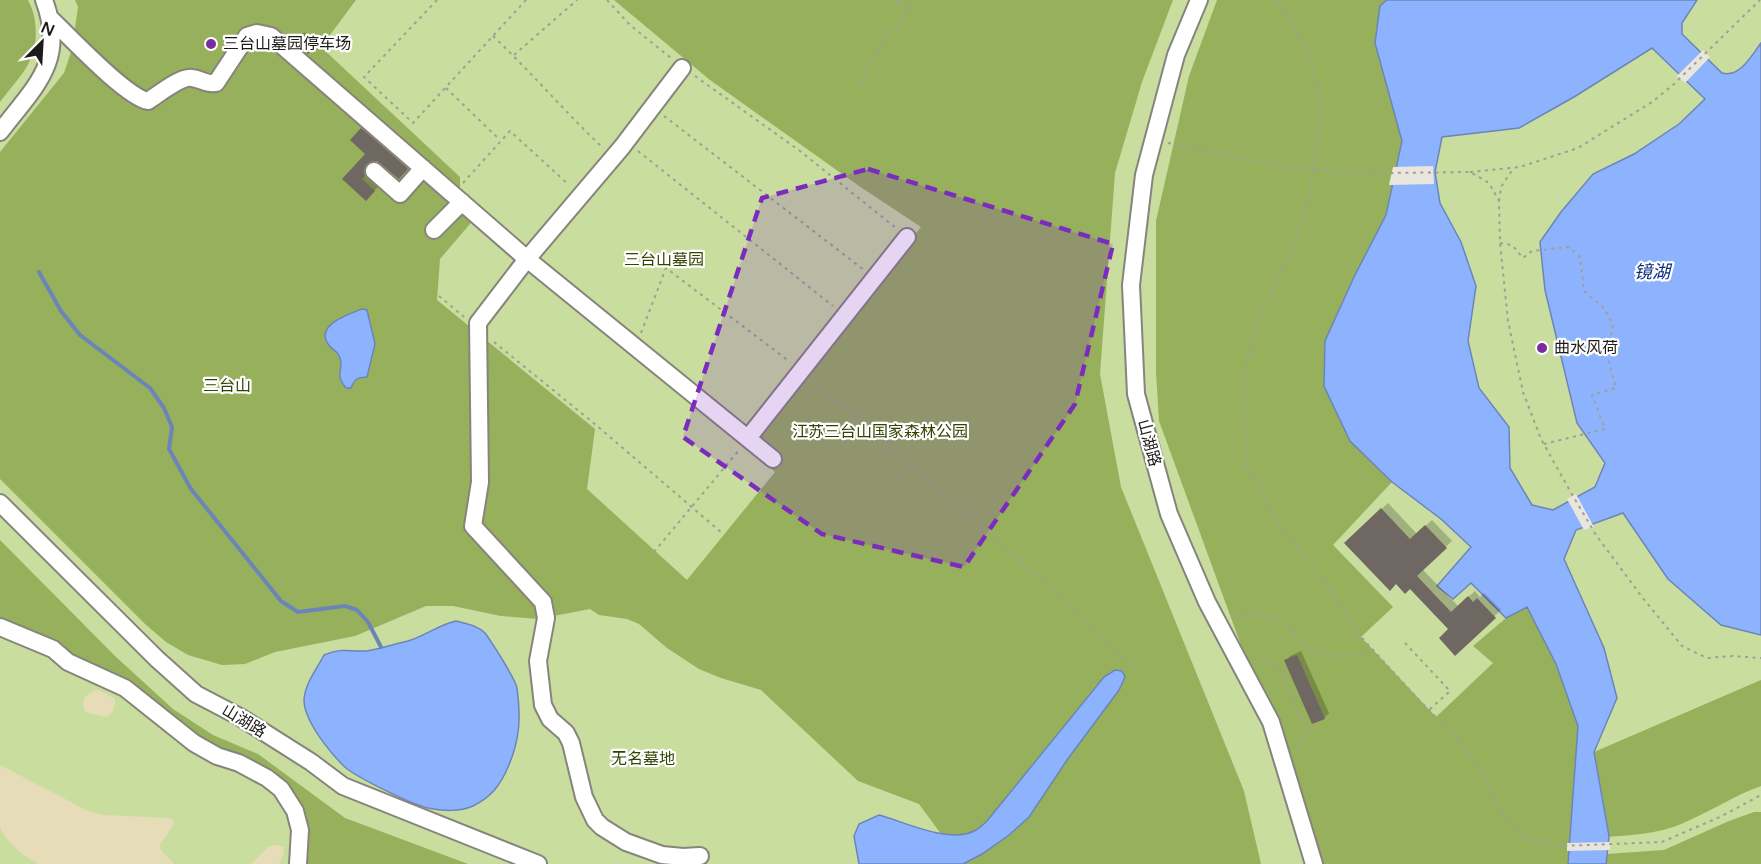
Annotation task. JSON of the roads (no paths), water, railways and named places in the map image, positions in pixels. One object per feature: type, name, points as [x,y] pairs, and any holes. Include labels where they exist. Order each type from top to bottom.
[{"type":"street","points":[[0,132],[43,76],[53,42],[51,19],[44,0]]},
{"type":"street","name":"山湖路","points":[[1199,0],[1176,55],[1144,175],[1131,285],[1136,394],[1169,514],[1218,622],[1270,722],[1314,864]]},
{"type":"street","points":[[51,19],[125,89],[141,100],[148,101],[187,77],[216,84],[247,36],[257,33],[271,36],[527,259],[773,459]]},
{"type":"street","points":[[682,68],[626,142],[527,259],[478,323],[480,482],[473,526],[543,602],[546,618],[538,661],[543,705],[549,719],[566,733],[578,765],[584,796],[595,820],[626,842],[662,855],[700,856]]},
{"type":"street","points":[[374,171],[400,194],[423,168]]},
{"type":"street","points":[[434,230],[457,198]]},
{"type":"street","points":[[748,438],[907,237]]},
{"type":"street","name":"山湖路","points":[[0,503],[157,659],[196,694],[240,717],[343,786],[538,864]]},
{"type":"street","points":[[0,627],[53,649],[68,662],[125,688],[194,743],[217,756],[239,763],[258,773],[281,789],[295,811],[300,830],[298,864]]},
{"type":"water","name":"镜湖","points":[[1387,0],[1697,0],[1682,23],[1682,34],[1722,73],[1728,74],[1740,69],[1761,43],[1761,635],[1721,625],[1668,579],[1623,513],[1576,530],[1564,559],[1604,648],[1617,698],[1594,752],[1609,836],[1606,864],[1568,864],[1578,726],[1556,664],[1527,607],[1506,618],[1471,583],[1453,599],[1437,586],[1471,547],[1441,519],[1392,482],[1350,441],[1324,386],[1325,341],[1386,215],[1402,141],[1375,43],[1380,6]],"holes":[[[1652,48],[1705,99],[1679,124],[1634,154],[1593,174],[1561,212],[1540,242],[1545,290],[1577,423],[1605,463],[1595,487],[1553,510],[1532,505],[1510,468],[1509,427],[1479,388],[1468,341],[1476,286],[1461,242],[1440,203],[1435,172],[1442,137],[1519,128]]]},
{"type":"water","points":[[362,309],[367,310],[375,344],[367,377],[358,378],[351,388],[346,388],[340,375],[340,358],[328,344],[325,337],[326,331],[335,321]]},
{"type":"water","points":[[456,621],[482,630],[508,669],[517,688],[518,728],[512,757],[502,780],[494,790],[473,806],[445,810],[428,808],[410,802],[346,768],[313,727],[308,718],[304,700],[309,682],[324,655],[341,650],[366,651],[408,641]]},
{"type":"water","points":[[1115,670],[1122,671],[1125,677],[1119,690],[1067,760],[1029,817],[1009,835],[963,864],[859,864],[854,836],[859,824],[879,815],[941,834],[966,834],[980,827],[1104,677]]},
{"type":"waterway","points":[[39,272],[61,311],[80,335],[150,388],[164,408],[172,427],[169,449],[191,489],[281,601],[298,612],[345,606],[357,610],[368,622],[381,647]]},
{"type":"place","name":"三台山墓园停车场","points":[[211,44]]},
{"type":"place","name":"曲水风荷","points":[[1542,348]]},
{"type":"park label","name":"三台山墓园","points":[[664,260]]},
{"type":"park label","name":"三台山","points":[[227,386]]},
{"type":"park label","name":"江苏三台山国家森林公园","points":[[880,432]]},
{"type":"park label","name":"无名墓地","points":[[643,759]]}]
